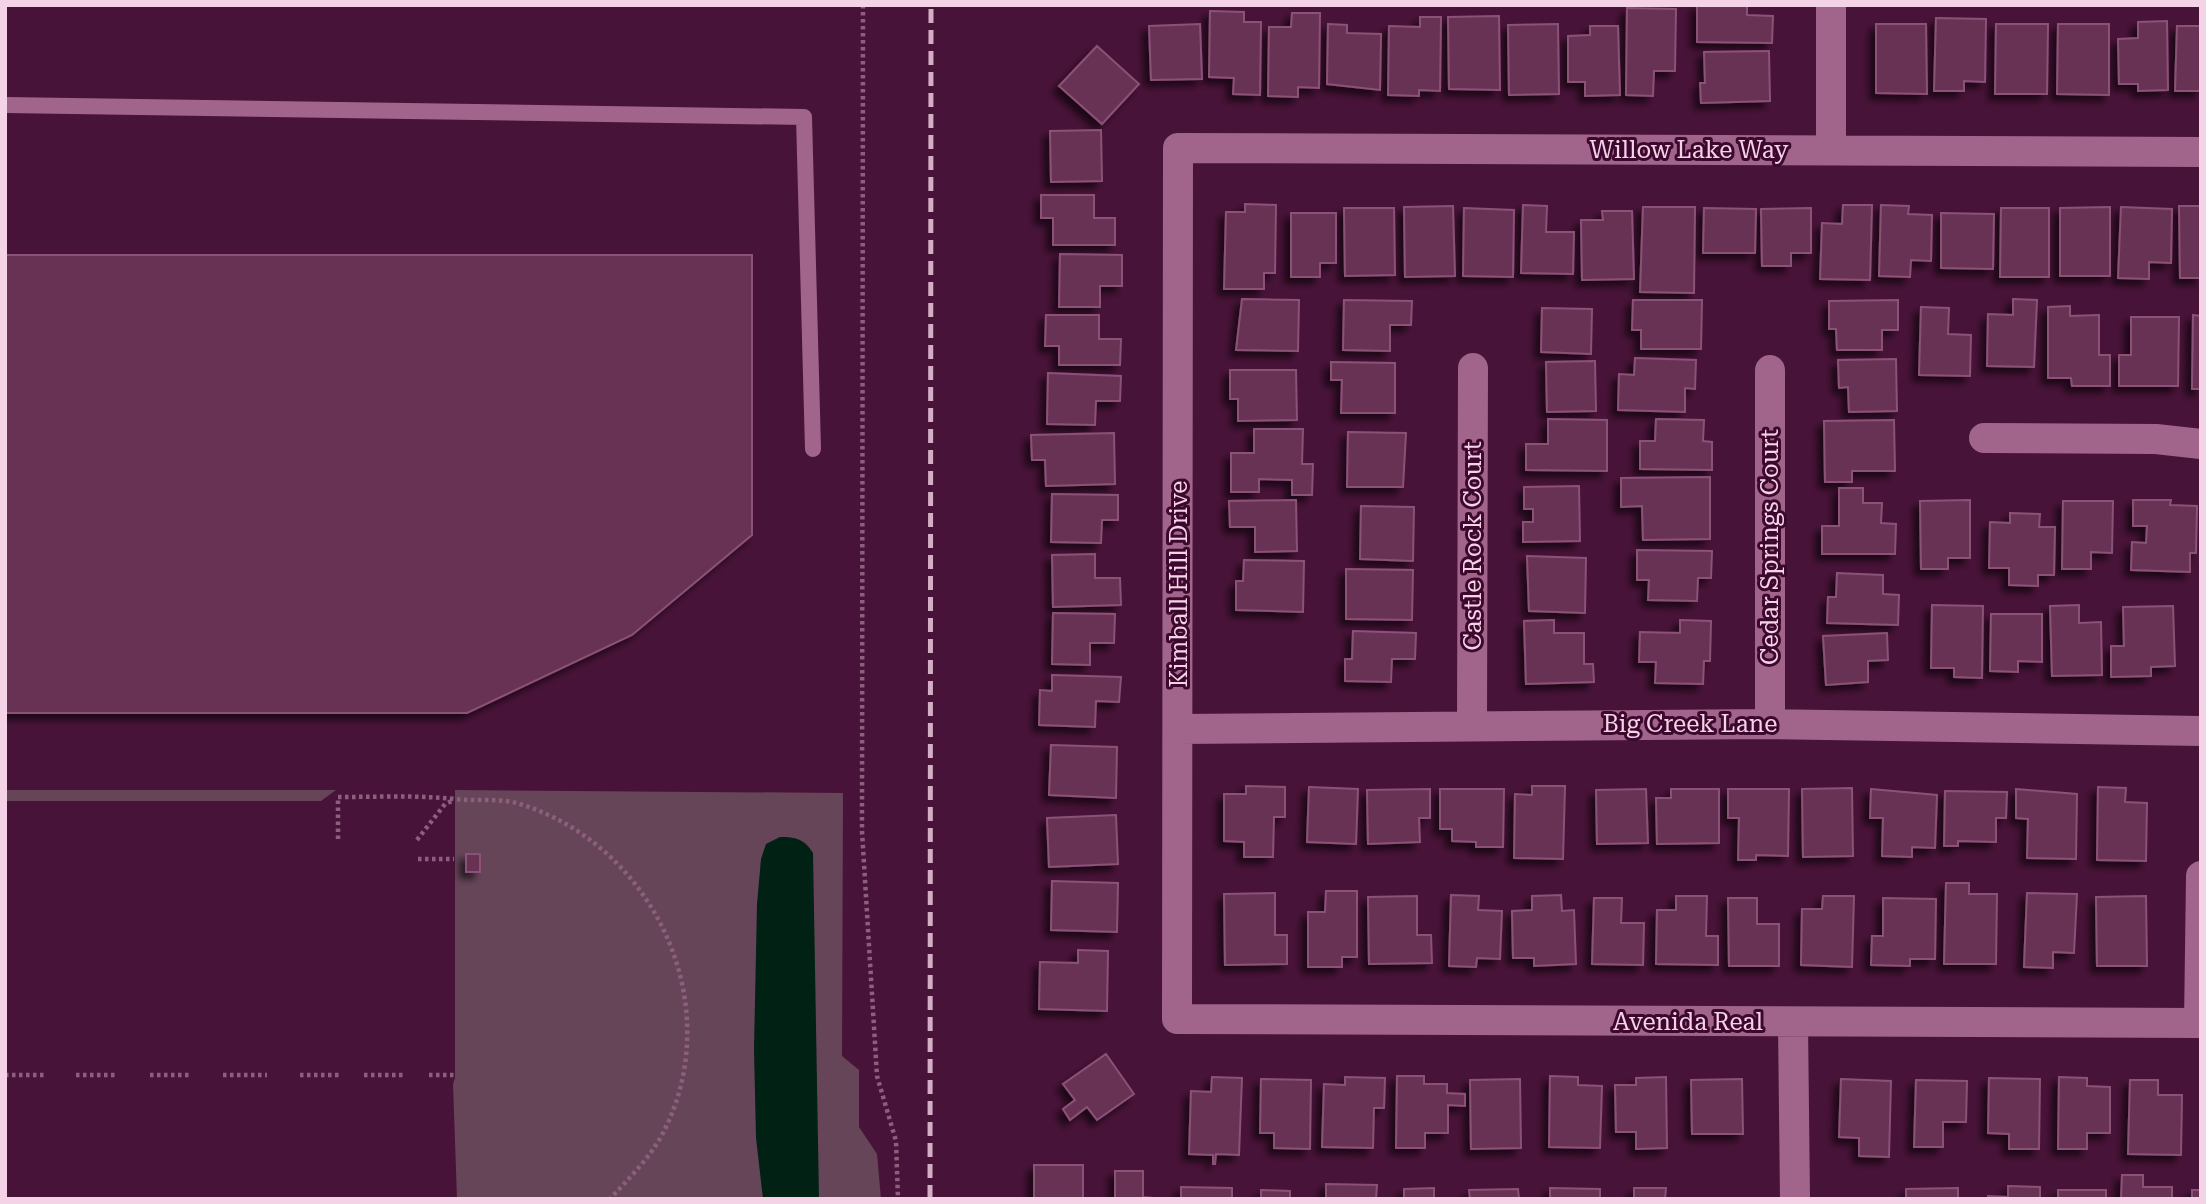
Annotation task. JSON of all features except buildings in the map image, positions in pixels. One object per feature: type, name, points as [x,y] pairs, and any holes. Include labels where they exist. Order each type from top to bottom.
[{"type":"street","points":[[1831,5],[1831,150]]},
{"type":"street","name":"Willow Lake Way","points":[[1178,148],[2201,152]]},
{"type":"street","name":"Kimball Hill Drive","points":[[1177,1019],[1180,729],[1178,148]]},
{"type":"street","name":"Castle Rock Court","points":[[1472,725],[1473,368]]},
{"type":"street","name":"Cedar Springs Court","points":[[1770,370],[1770,724]]},
{"type":"street","points":[[1984,438],[2156,439],[2201,444]]},
{"type":"street","name":"Big Creek Lane","points":[[1180,729],[1770,724],[2201,731]]},
{"type":"street","points":[[2199,1023],[2201,876]]},
{"type":"street","name":"Avenida Real","points":[[1177,1019],[2199,1023]]},
{"type":"street","points":[[1793,1023],[1795,1199]]},
{"type":"lane","points":[[5,105],[804,117],[813,449]]},
{"type":"path","points":[[863,5],[862,831],[877,1076],[896,1141],[898,1199]]},
{"type":"path","points":[[338,839],[338,797],[441,796],[503,800],[524,805],[584,835],[631,876],[646,895],[682,976],[687,1015],[683,1076],[663,1134],[649,1155],[610,1199]]},
{"type":"path","points":[[417,840],[446,804],[456,799]]},
{"type":"path","points":[[418,859],[454,859]]},
{"type":"path","points":[[5,1075],[45,1075]]},
{"type":"path","points":[[76,1075],[118,1075]]},
{"type":"path","points":[[150,1075],[192,1075]]},
{"type":"path","points":[[223,1075],[267,1075]]},
{"type":"path","points":[[300,1075],[340,1075]]},
{"type":"path","points":[[364,1075],[406,1075]]},
{"type":"path","points":[[429,1075],[456,1075]]},
{"type":"shaded area","points":[[5,790],[336,790],[321,801],[5,801]]},
{"type":"shaded area","points":[[455,790],[843,793],[842,1056],[859,1070],[859,1127],[877,1154],[881,1199],[457,1199],[453,1084]]},
{"type":"shaded area","points":[[780,837],[799,840],[813,853],[819,1199],[763,1199],[756,1138],[754,1049],[757,904],[761,859],[766,844]]},
{"type":"railway","points":[[930,1199],[931,5]]}]
